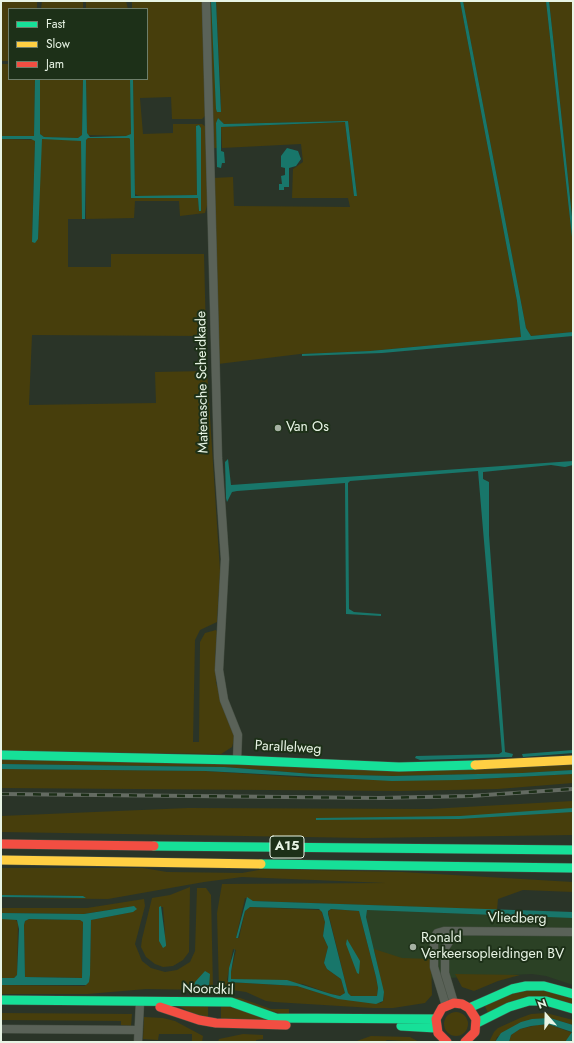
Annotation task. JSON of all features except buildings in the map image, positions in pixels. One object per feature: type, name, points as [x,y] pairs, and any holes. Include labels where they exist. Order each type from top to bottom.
[{"type":"main road","name":"Parallelweg","points":[[1,756],[238,760],[399,767],[494,765],[573,760]]},
{"type":"main road","name":"A15","points":[[1,844],[573,850]]},
{"type":"main road","name":"A15","points":[[1,860],[573,868]]},
{"type":"main road","points":[[469,1008],[512,989],[526,986],[544,986],[573,994]]},
{"type":"main road","name":"Noordkil","points":[[1,1000],[140,1004],[168,1008],[199,1020],[216,1023],[436,1023]]},
{"type":"main road","points":[[476,1023],[509,1007],[529,1001],[546,1001],[573,1009]]},
{"type":"main road","name":"Noordkil","points":[[1,1006],[231,1002],[276,1018],[436,1023]]},
{"type":"main road","points":[[447,1042],[440,1037],[436,1023],[440,1011],[450,1005],[462,1004],[469,1008],[475,1015],[476,1023],[475,1032],[466,1042]]},
{"type":"street","name":"Matenasche Scheidkade","points":[[206,1],[218,458],[225,559],[219,670],[224,700],[238,735],[238,760]]},
{"type":"street","points":[[450,1005],[444,973],[445,948],[453,936],[461,931]]},
{"type":"street","name":"Vliedberg","points":[[450,1005],[434,967],[434,939],[440,932],[573,932]]},
{"type":"street","points":[[138,1042],[140,1004]]},
{"type":"street","points":[[1,1028],[138,1030]]},
{"type":"shaded area","points":[[1,1],[37,1],[37,8],[8,8],[8,61],[1,61]]},
{"type":"shaded area","points":[[42,1],[83,1],[83,8],[41,8]]},
{"type":"shaded area","points":[[86,1],[126,1],[128,8],[86,8]]},
{"type":"shaded area","points":[[132,1],[203,1],[206,115],[202,119],[172,119],[171,97],[140,98],[143,134],[173,133],[173,124],[202,124],[206,127],[208,202],[205,213],[180,216],[179,201],[135,201],[134,218],[86,219],[86,140],[88,138],[131,139],[131,198],[198,198],[199,211],[201,211],[201,128],[199,125],[196,126],[197,195],[141,197],[135,194],[133,80],[148,80],[148,8],[132,8]]},
{"type":"shaded area","points":[[209,1],[211,1],[217,112],[221,112],[216,1],[460,1],[517,301],[521,337],[370,351],[300,354],[218,364],[213,178],[233,177],[234,206],[350,207],[348,198],[292,198],[293,169],[303,162],[301,144],[222,148],[221,127],[345,122],[354,196],[357,195],[348,121],[224,124],[218,118],[216,123],[217,148],[212,148]]},
{"type":"shaded area","points":[[463,1],[546,1],[573,246],[573,332],[531,336],[526,328]]},
{"type":"shaded area","points":[[549,1],[573,1],[573,226],[555,55]]},
{"type":"shaded area","points":[[1,64],[8,64],[8,80],[35,80],[34,136],[1,136]]},
{"type":"shaded area","points":[[40,80],[83,80],[82,135],[78,138],[44,137],[40,134]]},
{"type":"shaded area","points":[[86,80],[130,80],[131,134],[129,136],[87,135]]},
{"type":"shaded area","points":[[1,139],[35,140],[32,242],[38,239],[40,141],[41,139],[66,139],[82,141],[82,219],[68,219],[68,267],[111,267],[111,254],[204,254],[206,336],[32,335],[29,405],[156,403],[155,372],[207,371],[220,571],[217,622],[200,630],[195,640],[193,742],[199,742],[200,642],[205,633],[216,630],[216,683],[235,735],[232,747],[221,754],[1,751]]},
{"type":"shaded area","points":[[1,759],[573,765],[573,770],[522,773],[393,776],[313,774],[224,767],[1,764]]},
{"type":"shaded area","points":[[1,769],[205,771],[312,778],[459,780],[573,774],[573,783],[498,789],[400,791],[1,788]]},
{"type":"shaded area","points":[[573,801],[573,835],[365,838],[1,832],[1,816],[188,808],[429,809]]},
{"type":"shaded area","points":[[1,868],[143,868],[167,872],[242,873],[264,869],[402,872],[573,882],[573,892],[523,890],[498,899],[497,910],[253,901],[245,898],[236,938],[239,938],[245,911],[250,907],[321,910],[325,922],[323,936],[328,947],[324,963],[327,969],[341,979],[345,993],[340,996],[303,984],[231,979],[236,950],[233,949],[227,980],[229,982],[297,986],[329,996],[381,1003],[384,999],[374,949],[402,958],[431,959],[432,995],[425,1003],[393,1008],[373,1008],[266,1001],[246,992],[219,988],[217,913],[222,884],[386,883],[242,877],[204,882],[108,899],[1,898],[85,898],[83,896],[1,895]]},
{"type":"shaded area","points":[[190,887],[189,952],[183,960],[173,966],[163,967],[155,964],[146,957],[141,947],[152,898],[170,895]],"holes":[[[159,907],[163,907],[165,933],[159,941]]]},
{"type":"shaded area","points":[[197,888],[206,888],[211,895],[213,988],[208,990],[146,989],[88,994],[1,994],[1,985],[85,986],[90,969],[91,920],[127,913],[121,908],[84,914],[1,913],[1,908],[87,908],[144,899],[145,906],[135,944],[142,961],[151,968],[165,972],[177,970],[190,962],[195,951]]},
{"type":"shaded area","points":[[361,908],[573,914],[573,985],[546,976],[532,974],[428,979],[402,960],[371,951]]},
{"type":"shaded area","points":[[331,909],[359,911],[376,977],[378,988],[377,996],[351,996],[348,993],[328,912]]},
{"type":"shaded area","points":[[1,919],[15,919],[18,923],[17,975],[14,978],[1,978]]},
{"type":"shaded area","points":[[29,919],[80,920],[83,922],[82,978],[25,977],[24,925],[25,921]]},
{"type":"shaded area","points":[[455,974],[520,975],[498,981],[474,991],[462,987]]},
{"type":"shaded area","points":[[538,989],[573,996],[573,1006],[550,999],[488,1013],[484,1004],[512,992]]},
{"type":"shaded area","points":[[222,997],[240,998],[271,1009],[289,1009],[289,1016]]},
{"type":"shaded area","points":[[175,1004],[208,1005],[208,1020],[203,1019]]},
{"type":"shaded area","points":[[221,1005],[229,1005],[274,1020],[221,1021]]},
{"type":"shaded area","points":[[456,1012],[461,1013],[467,1019],[467,1029],[461,1035],[456,1036],[451,1035],[445,1029],[444,1024],[445,1019],[451,1013]]},
{"type":"shaded area","points":[[1,1013],[132,1014],[131,1026],[121,1025],[121,1021],[1,1020]]},
{"type":"shaded area","points":[[546,1013],[573,1020],[573,1025],[550,1018],[497,1037],[495,1042],[489,1042],[494,1032],[498,1028],[531,1014]]},
{"type":"shaded area","points":[[144,1017],[163,1018],[175,1021],[203,1036],[202,1042],[192,1042],[192,1034],[159,1034],[158,1040],[143,1039]]},
{"type":"shaded area","points":[[548,1024],[573,1033],[565,1042],[509,1042],[511,1035],[520,1029]]},
{"type":"shaded area","points":[[243,1034],[263,1035],[263,1039],[256,1040],[256,1042],[218,1042],[219,1039]]},
{"type":"shaded area","points":[[371,1036],[410,1037],[419,1042],[387,1040],[384,1042],[354,1042]]},
{"type":"water","points":[[211,1],[216,1],[221,112],[217,112],[216,109]]},
{"type":"water","points":[[460,1],[463,1],[526,328],[531,336],[573,332],[573,336],[382,353],[302,356],[302,354],[370,351],[521,337],[517,301]]},
{"type":"water","points":[[546,1],[549,1],[555,55],[573,226],[573,246]]},
{"type":"water","points":[[35,80],[40,80],[40,134],[44,137],[78,138],[82,135],[83,80],[86,80],[87,133],[90,137],[126,136],[131,134],[130,80],[133,80],[135,196],[197,195],[196,126],[199,125],[201,128],[201,211],[199,211],[198,198],[131,198],[130,139],[88,138],[86,140],[85,219],[82,219],[81,141],[42,139],[38,239],[35,243],[32,242],[35,141],[31,139],[1,139],[1,136],[34,136]]},
{"type":"water","points":[[218,118],[224,124],[348,121],[357,196],[354,196],[345,122],[221,127],[221,151],[224,152],[225,163],[222,163],[221,168],[217,167],[216,123]]},
{"type":"water","points":[[287,148],[298,151],[301,159],[296,166],[289,168],[289,187],[284,187],[284,190],[279,190],[279,184],[282,184],[281,176],[285,175],[285,168],[281,167],[281,156]]},
{"type":"water","points":[[228,459],[231,485],[573,461],[573,465],[565,467],[551,465],[483,472],[483,479],[489,482],[489,535],[505,752],[513,754],[512,757],[420,760],[415,758],[416,756],[499,754],[502,752],[478,471],[350,481],[348,483],[349,609],[354,612],[381,614],[381,616],[346,614],[345,483],[237,491],[232,492],[227,502],[225,462]]},
{"type":"water","points":[[573,750],[573,753],[523,757],[522,754]]},
{"type":"water","points":[[1,764],[224,767],[313,774],[393,776],[522,773],[573,770],[573,774],[459,780],[392,781],[205,771],[1,769]]},
{"type":"water","points":[[573,808],[573,812],[459,819],[316,820],[316,818],[460,816]]},
{"type":"water","points":[[1,895],[83,896],[86,898],[1,897]]},
{"type":"water","points":[[247,897],[253,901],[573,912],[573,918],[367,910],[366,917],[384,992],[383,1001],[376,1004],[338,999],[297,986],[228,982],[229,968],[235,948],[231,979],[287,980],[331,994],[340,996],[345,993],[341,979],[327,969],[324,963],[328,947],[323,936],[325,922],[322,912],[319,909],[250,907],[245,911],[238,938],[236,938]],"holes":[[[331,909],[359,911],[376,977],[378,988],[377,996],[351,996],[348,993],[328,914],[328,911]]]},
{"type":"water","points":[[134,906],[137,909],[133,912],[91,920],[90,975],[89,982],[86,985],[1,985],[1,978],[14,978],[17,975],[19,929],[17,920],[1,919],[1,913],[84,914]],"holes":[[[29,919],[80,920],[83,922],[82,978],[25,977],[25,921]]]},
{"type":"water","points":[[161,906],[166,944],[163,948],[159,941],[159,907]]},
{"type":"water","points":[[347,939],[360,961],[359,974],[357,973],[346,944]]},
{"type":"water","points":[[205,971],[210,974],[209,987],[194,986],[195,982]]},
{"type":"water","points":[[550,1018],[573,1025],[573,1039],[570,1042],[565,1042],[572,1032],[548,1024],[520,1029],[511,1035],[509,1042],[495,1042],[501,1033],[521,1022],[532,1019]]},
{"type":"railway","points":[[1,794],[379,798],[471,796],[573,789]]},
{"type":"traffic: fast","points":[[1,755],[237,760],[399,767],[475,765]]},
{"type":"traffic: fast","points":[[154,846],[573,850]]},
{"type":"traffic: fast","points":[[261,864],[573,868]]},
{"type":"traffic: fast","points":[[469,1008],[512,989],[526,986],[544,986],[573,994]]},
{"type":"traffic: fast","points":[[1,1000],[231,1002],[276,1018],[436,1019]]},
{"type":"traffic: fast","points":[[477,1023],[509,1007],[529,1001],[546,1001],[573,1009]]},
{"type":"traffic: fast","points":[[401,1026],[436,1028]]},
{"type":"traffic: slow","points":[[475,765],[573,760]]},
{"type":"traffic: slow","points":[[1,860],[261,864]]},
{"type":"traffic: jam","points":[[1,844],[154,846]]},
{"type":"traffic: jam","points":[[447,1042],[438,1033],[436,1019],[442,1008],[454,1003],[462,1004],[469,1008],[476,1019],[475,1032],[465,1042]]},
{"type":"traffic: jam","points":[[160,1007],[199,1020],[216,1023],[286,1025]]},
{"type":"place","name":"Van Os","points":[[278,428]]},
{"type":"place","name":"Ronald Verkeersopleidingen BV","points":[[413,947]]}]
